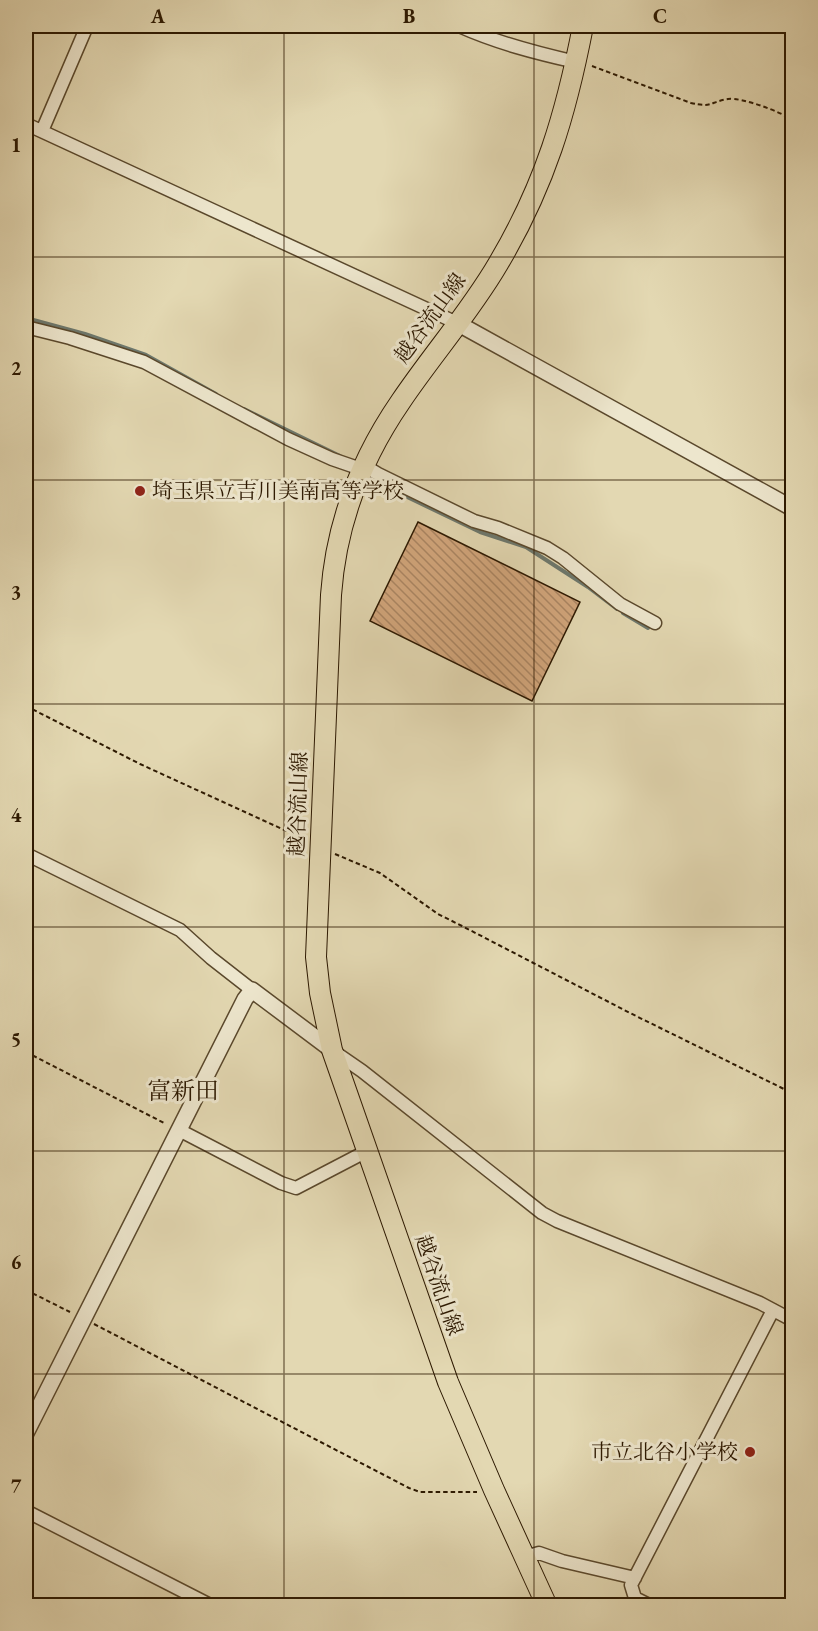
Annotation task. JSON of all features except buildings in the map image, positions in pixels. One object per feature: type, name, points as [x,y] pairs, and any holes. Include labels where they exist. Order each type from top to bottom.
[{"type":"main road","name":"越谷流山線","points":[[547,1605],[448,1382],[332,1050],[320,993],[316,957],[333,572],[341,527],[362,467],[400,401],[497,266],[540,182],[567,103],[583,26]]},
{"type":"street","points":[[42,131],[87,26]]},
{"type":"street","points":[[459,26],[524,50],[576,62]]},
{"type":"street","points":[[26,124],[457,323],[792,508]]},
{"type":"street","points":[[26,327],[70,338],[144,362],[288,439],[332,459],[378,474],[474,521],[547,548],[563,558],[620,604],[655,623]]},
{"type":"street","points":[[26,854],[180,930],[211,958],[362,1071],[542,1213],[792,1320]]},
{"type":"street","points":[[26,1432],[245,999],[252,990]]},
{"type":"street","points":[[179,1130],[281,1183],[296,1188],[367,1151]]},
{"type":"street","points":[[651,1605],[635,1598],[631,1586],[773,1310]]},
{"type":"street","points":[[26,1510],[212,1605]]},
{"type":"street","points":[[525,1557],[539,1553],[562,1561],[635,1578]]},
{"type":"path","points":[[576,62],[589,64],[691,103],[706,106],[729,99],[741,99],[792,120]]},
{"type":"path","points":[[26,706],[140,764],[320,849],[380,873],[446,918],[792,1093]]},
{"type":"path","points":[[26,1052],[179,1130]]},
{"type":"path","points":[[26,1290],[409,1488],[420,1492],[494,1490]]},
{"type":"waterway","points":[[26,318],[85,334],[146,355],[216,394]]},
{"type":"waterway","points":[[244,409],[340,456]]},
{"type":"waterway","points":[[374,481],[480,532],[526,547],[588,587],[617,609]]},
{"type":"waterway","points":[[623,613],[648,628]]},
{"type":"place","name":"埼玉県立吉川美南高等学校","points":[[140,491]]},
{"type":"place","name":"市立北谷小学校","points":[[750,1452]]},
{"type":"district","name":"富新田","points":[[183,1091]]}]
